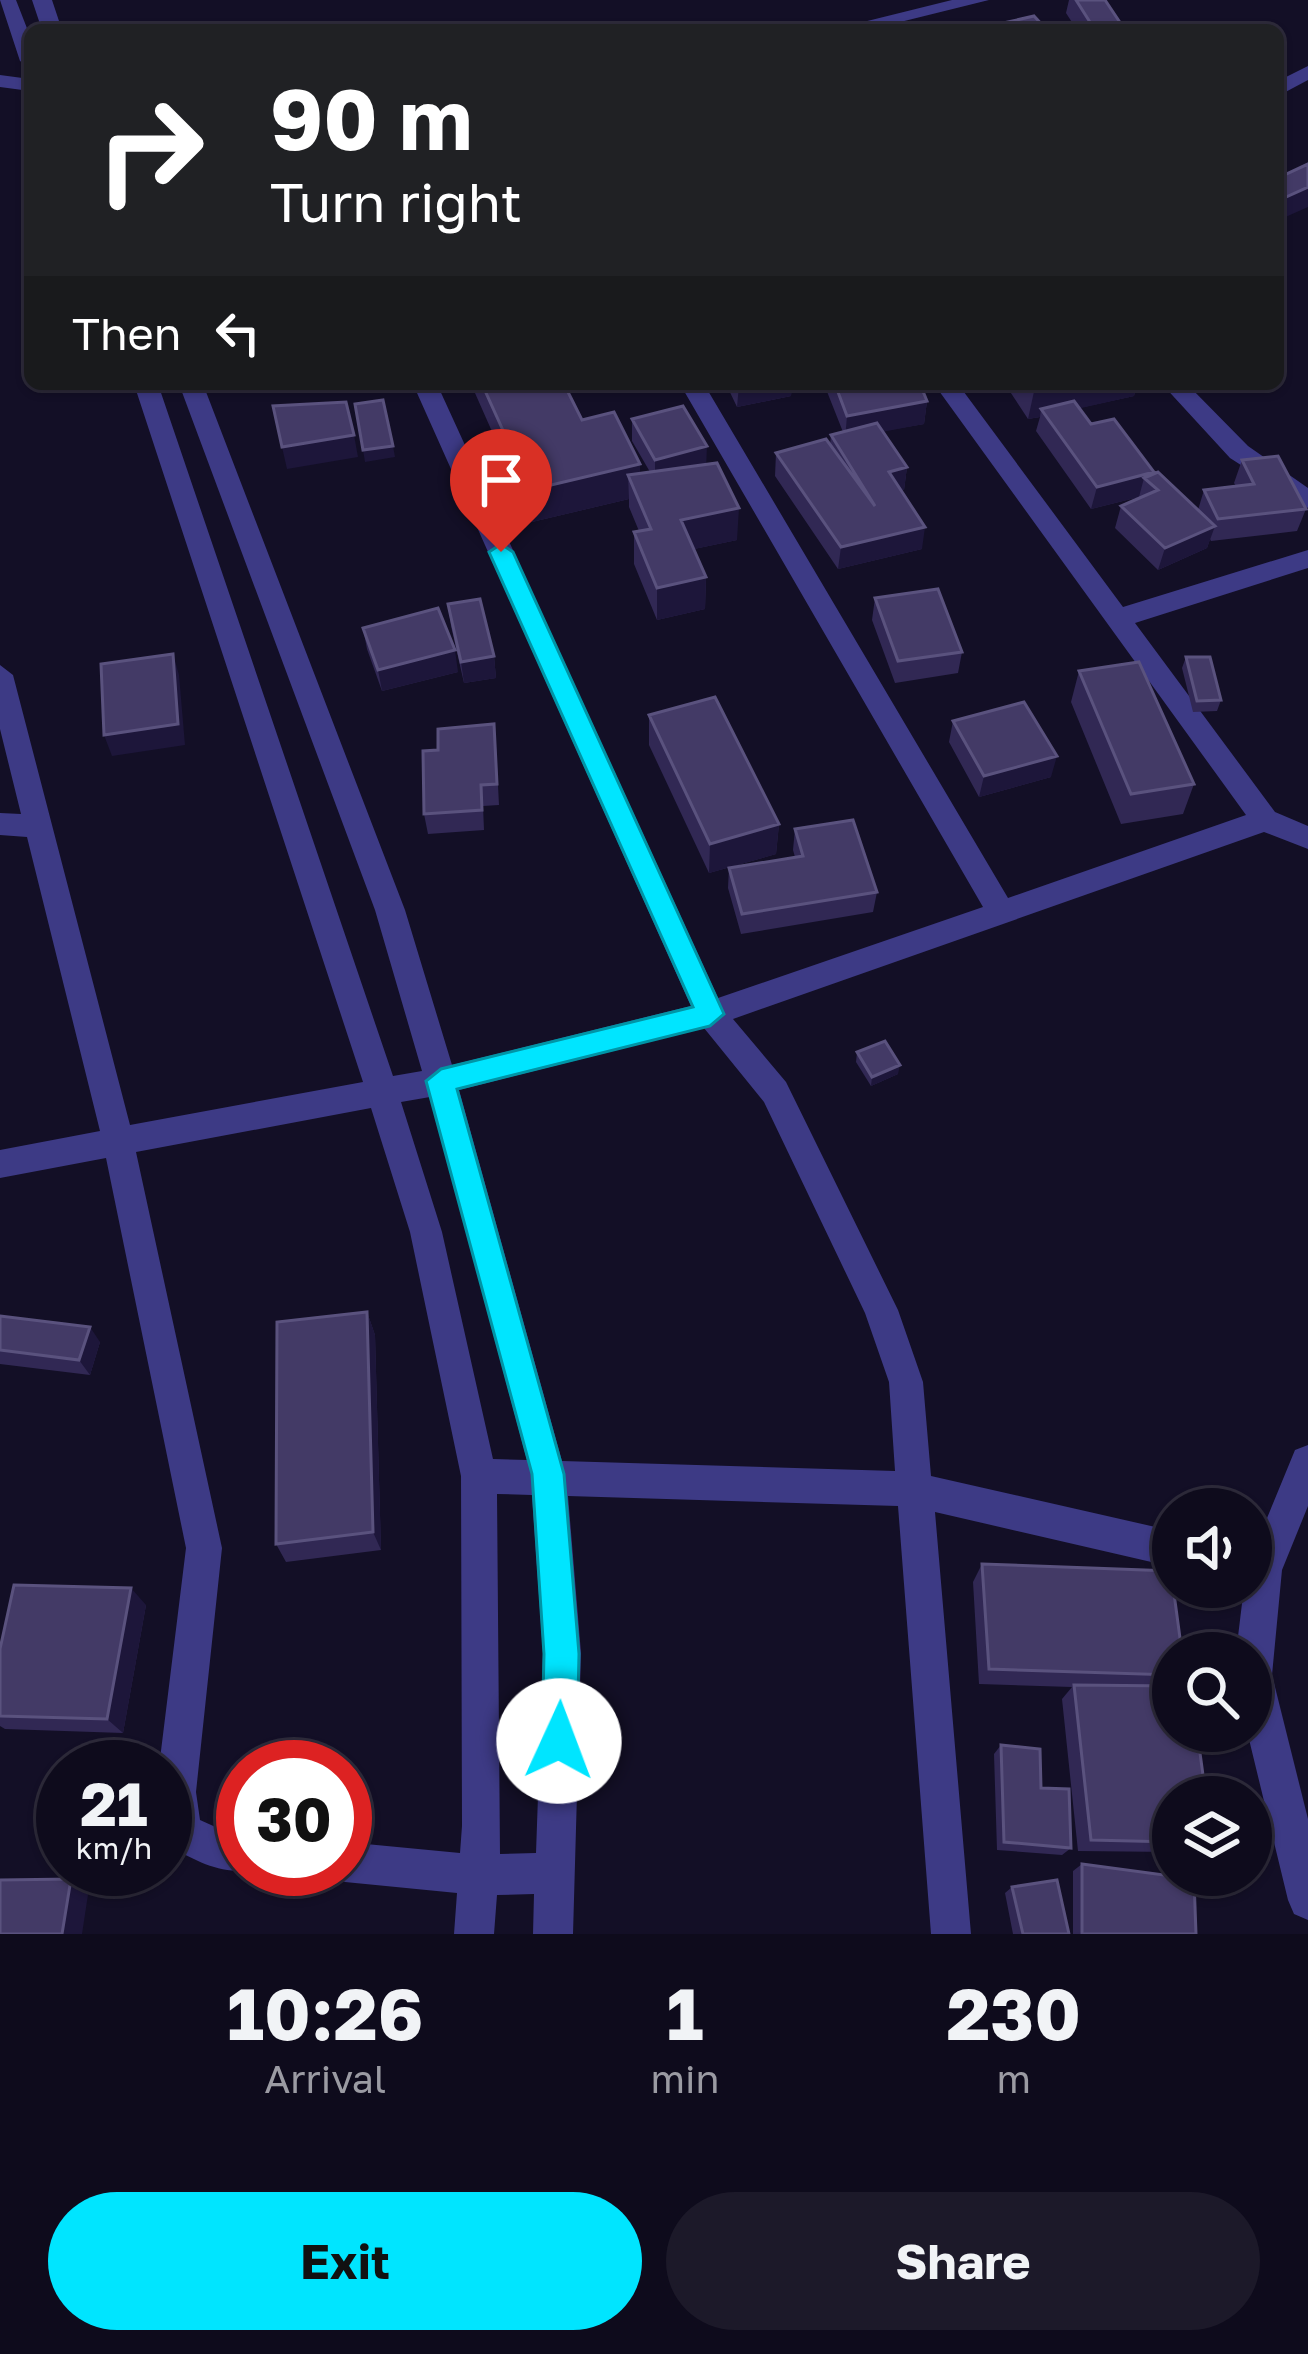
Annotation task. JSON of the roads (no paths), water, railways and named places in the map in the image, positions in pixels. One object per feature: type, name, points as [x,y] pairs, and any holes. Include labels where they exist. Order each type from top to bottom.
[{"type":"street","points":[[6,0],[24,38]]},
{"type":"street","points":[[889,24],[952,2],[979,0]]},
{"type":"street","points":[[148,390],[426,1232],[479,1476],[474,1934]]},
{"type":"street","points":[[192,390],[389,910],[441,1081],[548,1474],[562,1654],[553,1934]]},
{"type":"street","points":[[428,390],[710,1014],[775,1092],[881,1310],[906,1382],[951,1934]]},
{"type":"street","points":[[696,390],[1003,915]]},
{"type":"street","points":[[950,390],[1265,820],[1308,838]]},
{"type":"street","points":[[1180,390],[1238,452],[1308,500]]},
{"type":"street","points":[[190,507],[232,495]]},
{"type":"street","points":[[1119,618],[1308,559]]},
{"type":"street","points":[[0,675],[118,1141],[204,1548],[176,1792],[182,1832],[216,1849]]},
{"type":"street","points":[[256,706],[306,689]]},
{"type":"street","points":[[0,1164],[441,1081],[710,1014],[1265,820]]},
{"type":"street","points":[[0,824],[38,826]]},
{"type":"street","points":[[1272,1538],[1308,1462]]},
{"type":"street","points":[[479,1476],[548,1474],[912,1489],[1152,1544]]},
{"type":"street","points":[[1256,1608],[1253,1675],[1308,1900]]},
{"type":"street","points":[[372,1865],[478,1875],[556,1873]]}]
